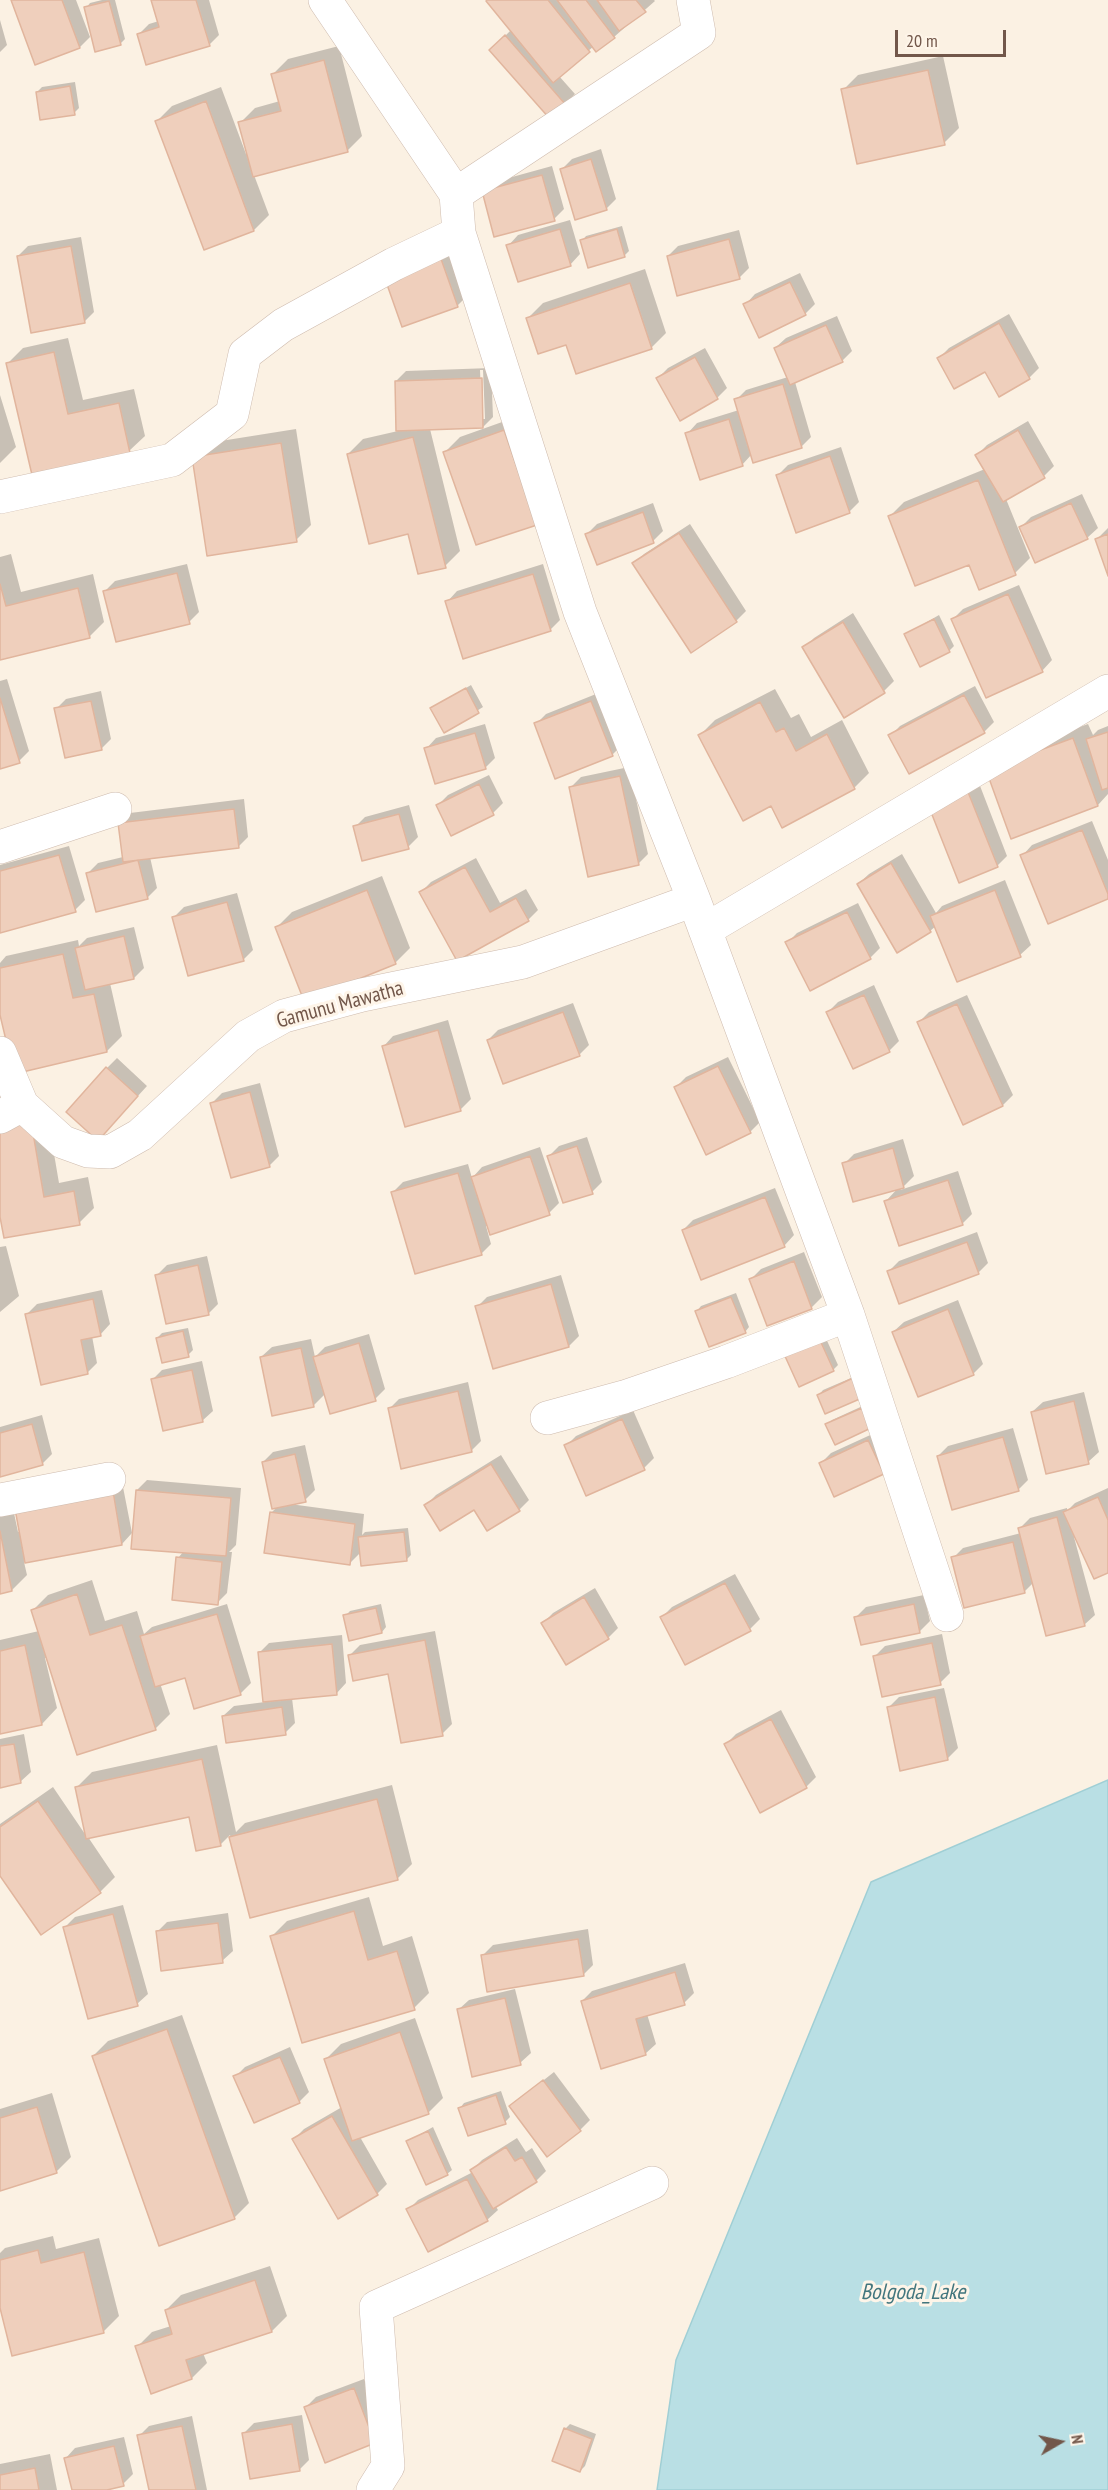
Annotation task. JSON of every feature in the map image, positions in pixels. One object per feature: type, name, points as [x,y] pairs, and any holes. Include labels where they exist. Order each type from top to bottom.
[{"type":"street","points":[[325,0],[456,194],[459,233],[580,612],[700,915],[848,1316],[947,1615]]},
{"type":"street","points":[[456,194],[699,33],[693,0]]},
{"type":"street","points":[[0,497],[172,460],[232,414],[245,354],[283,325],[394,264],[459,233]]},
{"type":"street","name":"Gamunu Mawatha","points":[[11,1111],[63,1142],[88,1151],[110,1152],[140,1135],[248,1036],[284,1016],[362,995],[523,962],[700,915],[1108,691]]},
{"type":"street","points":[[0,847],[116,810]]},
{"type":"street","points":[[0,1053],[11,1111]]},
{"type":"street","points":[[547,1418],[624,1397],[848,1316]]},
{"type":"street","points":[[0,1500],[109,1479]]},
{"type":"street","points":[[373,2490],[388,2466],[376,2307],[652,2183]]},
{"type":"water","name":"Bolgoda_Lake","points":[[1108,1780],[1108,2490],[657,2490],[676,2360],[871,1882]]},
{"type":"building","points":[[11,0],[62,0],[80,48],[35,65]]},
{"type":"building","points":[[151,0],[196,0],[210,46],[146,65],[137,34],[159,27]]},
{"type":"building","points":[[487,0],[548,0],[590,52],[553,83]]},
{"type":"building","points":[[557,0],[586,0],[615,38],[596,52]]},
{"type":"building","points":[[597,0],[636,0],[646,12],[619,31]]},
{"type":"building","points":[[109,1],[121,45],[95,52],[84,7]]},
{"type":"building","points":[[505,35],[566,105],[550,119],[489,50]]},
{"type":"building","points":[[324,60],[348,152],[253,177],[238,122],[281,111],[271,74]]},
{"type":"building","points":[[928,70],[945,145],[857,164],[841,89]]},
{"type":"building","points":[[70,86],[75,115],[40,120],[36,92]]},
{"type":"building","points":[[206,101],[254,231],[204,250],[155,121]]},
{"type":"building","points":[[591,159],[607,210],[575,220],[560,169]]},
{"type":"building","points":[[542,175],[555,221],[494,237],[482,191]]},
{"type":"building","points":[[560,229],[571,266],[518,282],[506,245]]},
{"type":"building","points":[[617,229],[625,257],[588,268],[580,240]]},
{"type":"building","points":[[729,239],[740,279],[677,296],[667,256]]},
{"type":"building","points":[[71,246],[85,323],[31,333],[17,256]]},
{"type":"building","points":[[440,256],[458,307],[402,327],[384,276]]},
{"type":"building","points":[[790,282],[806,315],[759,338],[743,304]]},
{"type":"building","points":[[630,283],[652,349],[576,374],[566,345],[538,354],[526,318]]},
{"type":"building","points":[[999,323],[1030,379],[999,397],[985,372],[954,389],[937,358]]},
{"type":"building","points":[[826,325],[843,362],[790,385],[774,348]]},
{"type":"building","points":[[54,352],[68,414],[119,403],[130,453],[32,475],[6,363]]},
{"type":"building","points":[[695,357],[718,399],[680,421],[656,378]]},
{"type":"building","points":[[482,378],[483,428],[396,431],[395,381]]},
{"type":"building","points":[[783,384],[802,448],[753,463],[734,399]]},
{"type":"building","points":[[729,419],[743,466],[700,480],[685,433]]},
{"type":"building","points":[[504,430],[537,525],[476,545],[443,452]]},
{"type":"building","points":[[1018,430],[1045,478],[1003,502],[975,455]]},
{"type":"building","points":[[413,437],[446,568],[418,574],[408,534],[369,544],[347,454]]},
{"type":"building","points":[[281,443],[297,542],[207,556],[192,457]]},
{"type":"building","points":[[830,456],[850,513],[796,533],[776,475]]},
{"type":"building","points":[[978,480],[1016,575],[979,590],[969,565],[915,586],[888,516]]},
{"type":"building","points":[[1071,503],[1088,539],[1035,563],[1019,527]]},
{"type":"building","points":[[643,512],[654,543],[597,565],[585,534]]},
{"type":"building","points":[[679,533],[737,622],[691,653],[632,563]]},
{"type":"building","points":[[1108,534],[1108,576],[1095,539]]},
{"type":"building","points":[[177,573],[190,624],[116,642],[103,591]]},
{"type":"building","points":[[533,574],[551,631],[463,659],[445,601]]},
{"type":"building","points":[[0,584],[6,606],[78,588],[90,638],[0,660]]},
{"type":"building","points":[[1008,594],[1043,672],[986,698],[951,619]]},
{"type":"building","points":[[934,619],[950,652],[920,667],[904,634]]},
{"type":"building","points":[[843,622],[885,693],[844,718],[802,647]]},
{"type":"building","points":[[466,688],[479,713],[444,733],[430,708]]},
{"type":"building","points":[[964,695],[985,733],[909,774],[888,735]]},
{"type":"building","points":[[0,698],[20,763],[0,769]]},
{"type":"building","points":[[91,701],[102,750],[65,758],[54,708]]},
{"type":"building","points":[[591,701],[613,756],[555,779],[534,723]]},
{"type":"building","points":[[760,702],[776,732],[784,728],[796,751],[827,734],[855,789],[782,828],[771,806],[743,821],[698,735]]},
{"type":"building","points":[[1108,732],[1108,788],[1102,790],[1086,739]]},
{"type":"building","points":[[475,733],[486,769],[435,784],[424,748]]},
{"type":"building","points":[[1073,738],[1098,806],[1011,839],[986,770]]},
{"type":"building","points":[[620,776],[639,865],[588,877],[569,787]]},
{"type":"building","points":[[479,784],[494,815],[451,836],[436,805]]},
{"type":"building","points":[[966,787],[998,867],[959,883],[927,802]]},
{"type":"building","points":[[234,809],[239,848],[123,862],[118,823]]},
{"type":"building","points":[[399,814],[409,849],[362,861],[353,826]]},
{"type":"building","points":[[1082,830],[1108,899],[1048,924],[1020,855]]},
{"type":"building","points":[[59,855],[76,912],[0,933],[0,871]]},
{"type":"building","points":[[138,860],[148,899],[96,912],[86,873]]},
{"type":"building","points":[[891,863],[931,932],[897,953],[857,884]]},
{"type":"building","points":[[465,867],[490,912],[516,898],[529,921],[457,961],[419,892]]},
{"type":"building","points":[[367,890],[396,964],[304,1001],[275,927]]},
{"type":"building","points":[[995,890],[1021,957],[957,982],[930,916]]},
{"type":"building","points":[[227,902],[244,961],[188,976],[172,917]]},
{"type":"building","points":[[847,912],[871,959],[810,991],[785,942]]},
{"type":"building","points":[[124,936],[134,979],[85,990],[75,948]]},
{"type":"building","points":[[63,954],[73,998],[94,994],[107,1052],[14,1074],[0,1015],[0,968]]},
{"type":"building","points":[[864,995],[890,1052],[853,1069],[826,1012]]},
{"type":"building","points":[[957,1004],[1003,1106],[963,1125],[917,1022]]},
{"type":"building","points":[[563,1012],[580,1056],[503,1084],[487,1040]]},
{"type":"building","points":[[438,1030],[461,1111],[405,1127],[382,1046]]},
{"type":"building","points":[[718,1066],[751,1133],[706,1155],[674,1087]]},
{"type":"building","points":[[106,1067],[138,1096],[98,1141],[66,1112]]},
{"type":"building","points":[[250,1092],[270,1167],[231,1178],[210,1103]]},
{"type":"building","points":[[31,1121],[44,1197],[74,1191],[80,1225],[4,1238],[0,1217],[0,1127]]},
{"type":"building","points":[[577,1146],[593,1194],[563,1203],[547,1156]]},
{"type":"building","points":[[893,1148],[904,1188],[853,1202],[842,1163]]},
{"type":"building","points":[[530,1156],[550,1215],[490,1235],[471,1177]]},
{"type":"building","points":[[458,1173],[482,1255],[415,1274],[391,1192]]},
{"type":"building","points":[[948,1180],[963,1225],[899,1246],[884,1201]]},
{"type":"building","points":[[765,1197],[785,1247],[701,1280],[682,1230]]},
{"type":"building","points":[[967,1242],[979,1274],[899,1304],[887,1271]]},
{"type":"building","points":[[794,1261],[812,1309],[767,1326],[749,1279]]},
{"type":"building","points":[[198,1265],[209,1315],[166,1324],[155,1275]]},
{"type":"building","points":[[551,1284],[569,1347],[493,1369],[475,1306]]},
{"type":"building","points":[[731,1297],[746,1333],[709,1347],[695,1311]]},
{"type":"building","points":[[93,1299],[101,1336],[81,1340],[88,1374],[41,1385],[25,1314]]},
{"type":"building","points":[[948,1309],[974,1375],[918,1397],[892,1332]]},
{"type":"building","points":[[183,1331],[189,1357],[162,1363],[156,1338]]},
{"type":"building","points":[[819,1338],[834,1371],[799,1387],[784,1354]]},
{"type":"building","points":[[359,1343],[376,1401],[330,1414],[313,1357]]},
{"type":"building","points":[[301,1348],[314,1407],[272,1416],[260,1357]]},
{"type":"building","points":[[192,1370],[203,1422],[163,1431],[151,1379]]},
{"type":"building","points":[[853,1378],[862,1398],[825,1414],[817,1395]]},
{"type":"building","points":[[458,1391],[472,1452],[401,1469],[388,1408]]},
{"type":"building","points":[[1074,1401],[1089,1464],[1046,1474],[1031,1412]]},
{"type":"building","points":[[862,1408],[871,1428],[835,1445],[825,1424]]},
{"type":"building","points":[[622,1419],[645,1470],[586,1496],[564,1445]]},
{"type":"building","points":[[32,1424],[43,1465],[0,1477],[0,1433]]},
{"type":"building","points":[[1003,1437],[1019,1491],[952,1510],[937,1456]]},
{"type":"building","points":[[868,1440],[884,1474],[834,1497],[819,1463]]},
{"type":"building","points":[[295,1454],[306,1502],[272,1509],[262,1462]]},
{"type":"building","points":[[491,1464],[520,1511],[487,1531],[474,1510],[440,1531],[424,1505]]},
{"type":"building","points":[[136,1490],[231,1498],[226,1556],[131,1549]]},
{"type":"building","points":[[113,1491],[122,1545],[25,1563],[15,1509]]},
{"type":"building","points":[[1098,1497],[1108,1520],[1108,1573],[1094,1579],[1063,1512]]},
{"type":"building","points":[[270,1512],[355,1524],[350,1565],[264,1553]]},
{"type":"building","points":[[1057,1517],[1085,1626],[1046,1636],[1018,1528]]},
{"type":"building","points":[[0,1531],[12,1591],[0,1594]]},
{"type":"building","points":[[404,1532],[407,1561],[361,1566],[358,1537]]},
{"type":"building","points":[[1013,1542],[1025,1593],[964,1608],[951,1557]]},
{"type":"building","points":[[176,1557],[222,1562],[218,1605],[172,1600]]},
{"type":"building","points":[[725,1583],[751,1631],[685,1665],[660,1617]]},
{"type":"building","points":[[77,1594],[90,1635],[122,1625],[156,1730],[77,1755],[31,1610]]},
{"type":"building","points":[[584,1597],[609,1639],[566,1665],[541,1623]]},
{"type":"building","points":[[914,1604],[920,1633],[861,1645],[854,1617]]},
{"type":"building","points":[[376,1608],[382,1633],[349,1641],[343,1615]]},
{"type":"building","points":[[217,1614],[241,1695],[194,1709],[185,1678],[155,1687],[140,1636]]},
{"type":"building","points":[[425,1640],[443,1736],[401,1743],[388,1674],[353,1681],[348,1655]]},
{"type":"building","points":[[932,1643],[941,1685],[882,1697],[873,1656]]},
{"type":"building","points":[[332,1644],[337,1695],[263,1702],[258,1652]]},
{"type":"building","points":[[25,1645],[42,1725],[0,1734],[0,1651]]},
{"type":"building","points":[[935,1697],[948,1760],[900,1771],[887,1707]]},
{"type":"building","points":[[282,1707],[286,1735],[226,1743],[222,1716]]},
{"type":"building","points":[[771,1719],[807,1788],[760,1813],[724,1744]]},
{"type":"building","points":[[14,1744],[21,1783],[0,1788],[0,1746]]},
{"type":"building","points":[[202,1759],[221,1846],[196,1851],[189,1817],[86,1839],[75,1787]]},
{"type":"building","points":[[377,1799],[398,1880],[250,1918],[229,1837]]},
{"type":"building","points":[[38,1801],[101,1893],[41,1935],[0,1876],[0,1827]]},
{"type":"building","points":[[354,1911],[368,1960],[397,1951],[415,2010],[302,2043],[270,1936]]},
{"type":"building","points":[[113,1914],[138,2006],[88,2019],[63,1927]]},
{"type":"building","points":[[218,1923],[223,1963],[161,1971],[156,1931]]},
{"type":"building","points":[[578,1939],[584,1976],[487,1992],[481,1955]]},
{"type":"building","points":[[675,1972],[685,2005],[636,2019],[646,2055],[601,2069],[581,2001]]},
{"type":"building","points":[[505,1998],[521,2065],[472,2077],[457,2009]]},
{"type":"building","points":[[167,2029],[235,2219],[159,2246],[92,2056]]},
{"type":"building","points":[[400,2032],[429,2114],[352,2141],[324,2059]]},
{"type":"building","points":[[280,2057],[300,2103],[254,2123],[233,2076]]},
{"type":"building","points":[[543,2080],[581,2131],[547,2157],[509,2106]]},
{"type":"building","points":[[496,2095],[506,2124],[468,2136],[458,2108]]},
{"type":"building","points":[[37,2107],[57,2173],[0,2191],[0,2118]]},
{"type":"building","points":[[332,2116],[378,2195],[338,2219],[292,2139]]},
{"type":"building","points":[[428,2131],[448,2175],[426,2185],[406,2141]]},
{"type":"building","points":[[506,2147],[515,2161],[522,2157],[537,2182],[493,2209],[470,2170]]},
{"type":"building","points":[[467,2179],[488,2221],[428,2252],[406,2209]]},
{"type":"building","points":[[38,2250],[41,2263],[84,2252],[104,2333],[12,2356],[0,2308],[0,2260]]},
{"type":"building","points":[[255,2280],[272,2332],[186,2360],[192,2379],[151,2394],[135,2346],[172,2334],[165,2310]]},
{"type":"building","points":[[354,2388],[375,2443],[325,2463],[304,2407]]},
{"type":"building","points":[[292,2424],[300,2471],[250,2479],[242,2433]]},
{"type":"building","points":[[182,2426],[196,2490],[149,2490],[137,2435]]},
{"type":"building","points":[[564,2428],[592,2439],[580,2472],[552,2461]]},
{"type":"building","points":[[114,2446],[124,2486],[107,2490],[72,2490],[64,2458]]},
{"type":"building","points":[[35,2468],[39,2490],[0,2490],[0,2475]]}]
